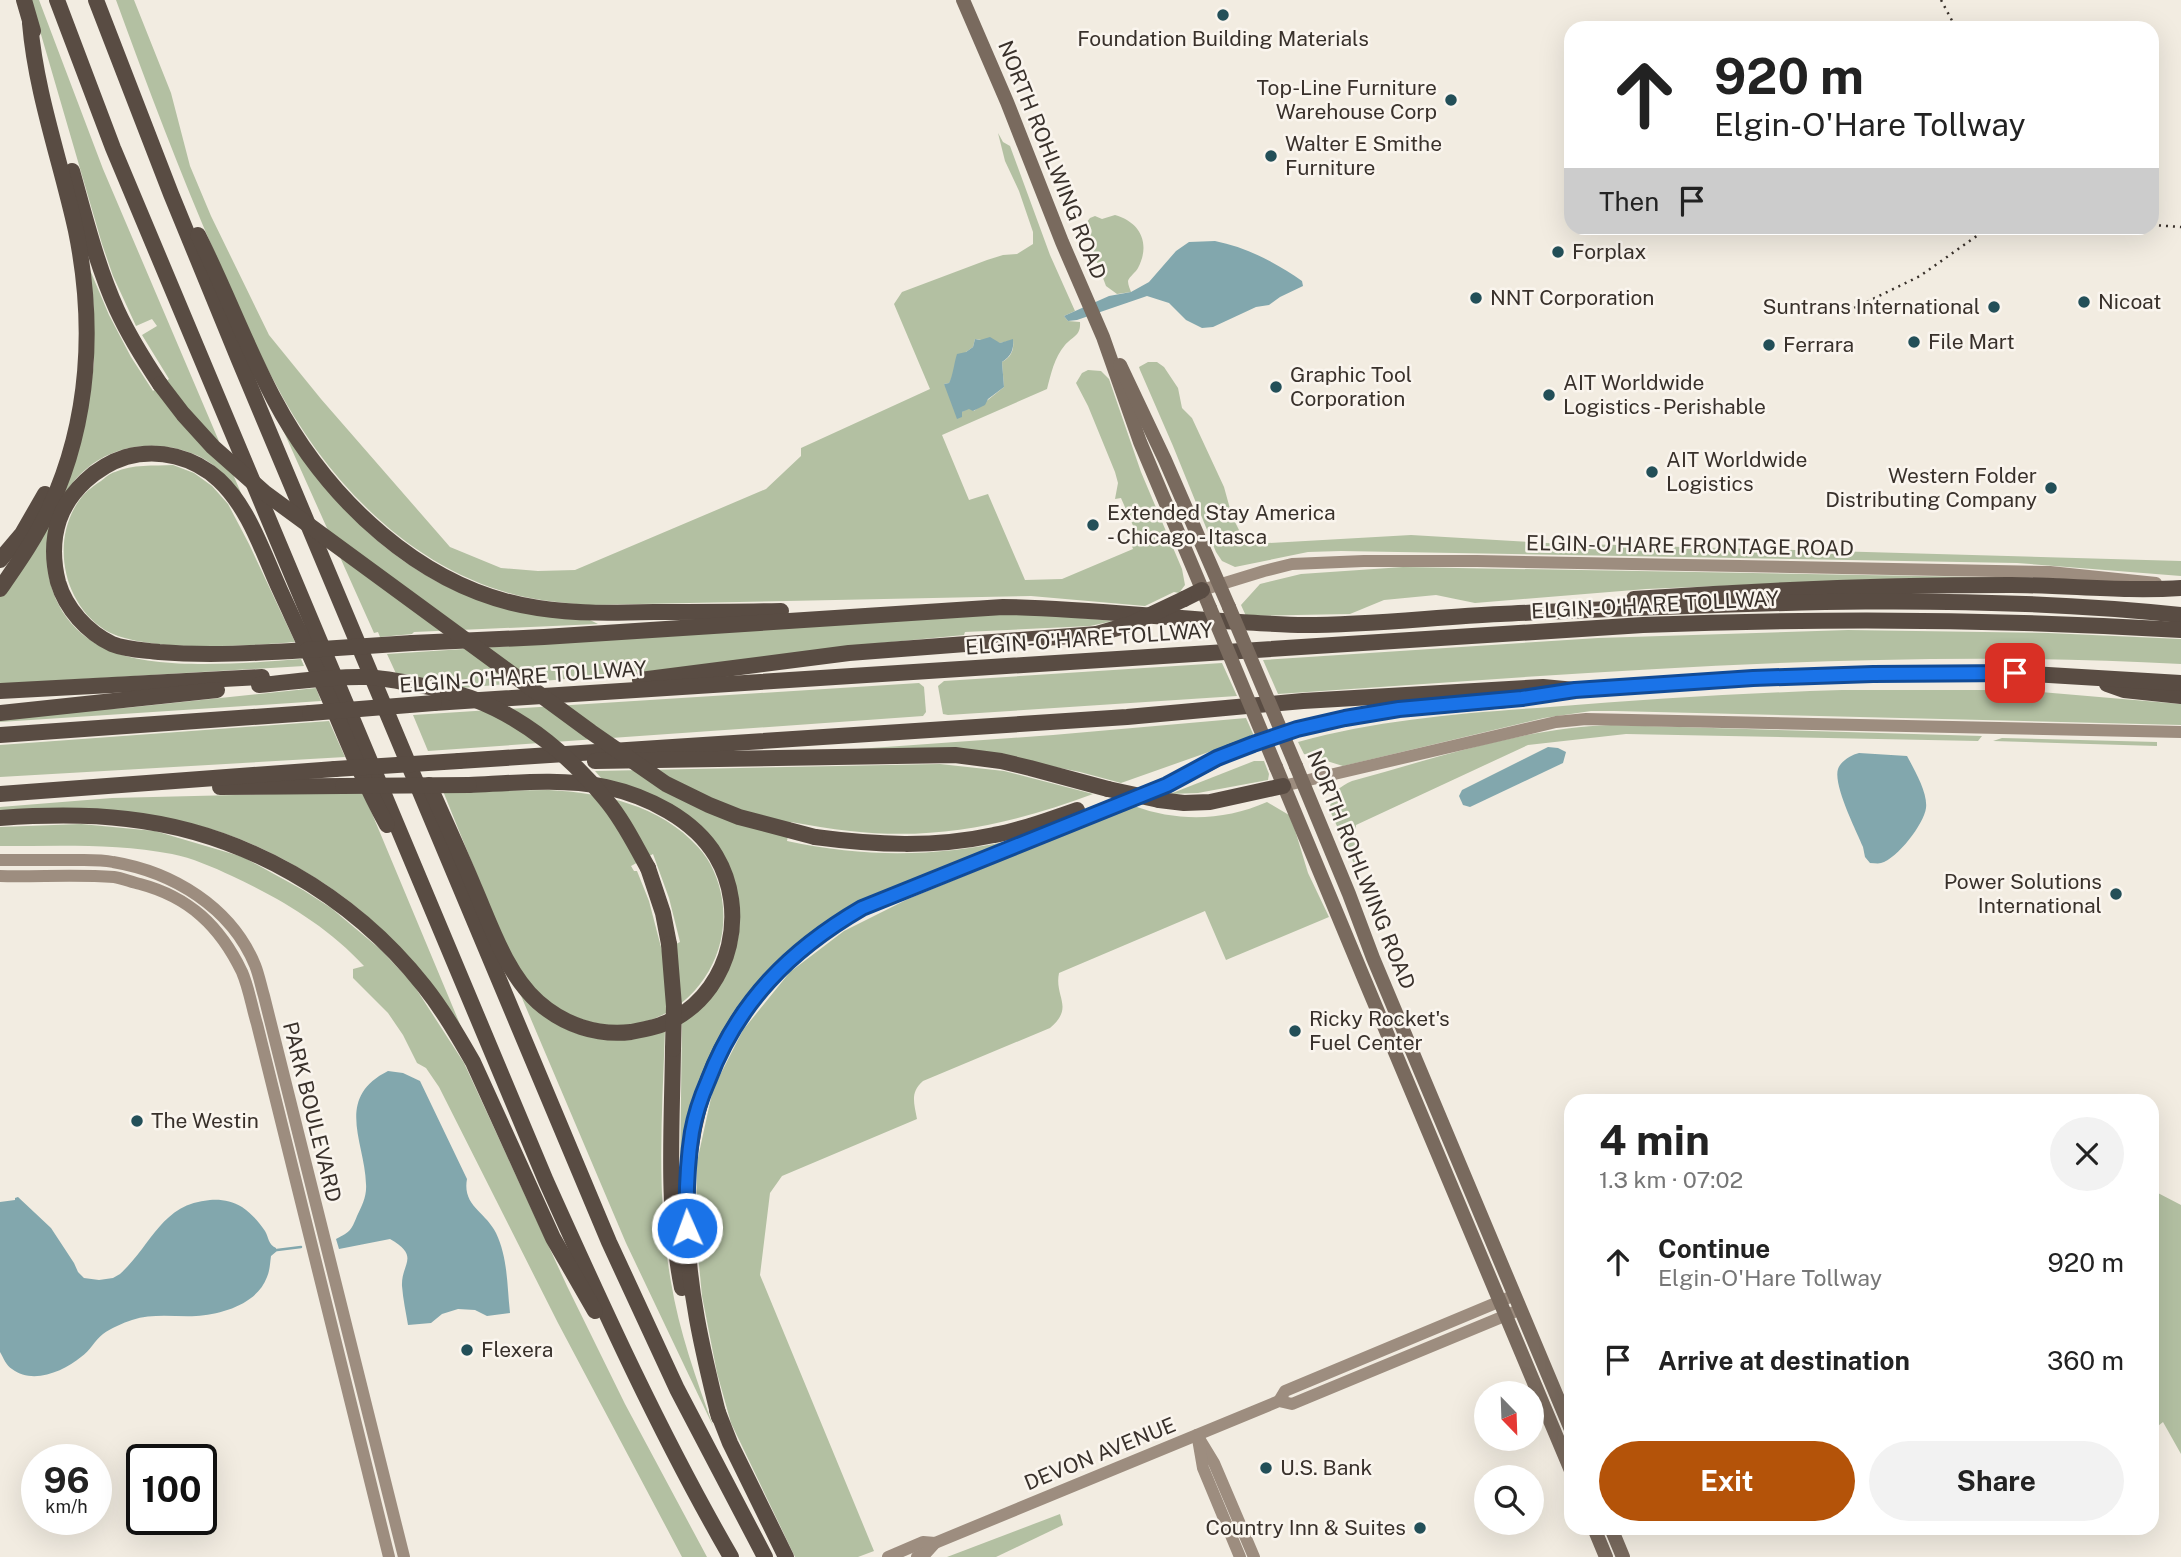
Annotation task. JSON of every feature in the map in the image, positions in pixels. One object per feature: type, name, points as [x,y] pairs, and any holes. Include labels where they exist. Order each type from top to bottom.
[{"type":"highway","points":[[24,0],[101,270],[128,332],[160,384],[183,414],[213,447],[265,493],[591,732],[666,784],[738,817],[816,836],[860,843],[936,844],[995,835],[1079,809],[1297,729],[1399,709],[1544,696],[1575,690],[1753,678],[1873,674],[2015,673],[2181,683]]},
{"type":"highway","points":[[57,0],[113,148],[546,1181],[586,1271],[730,1557]]},
{"type":"highway","points":[[96,0],[239,360],[609,1242],[677,1389],[765,1557]]},
{"type":"highway","points":[[0,589],[25,554],[60,485],[70,455],[86,379],[85,294],[76,232],[33,57],[30,23]]},
{"type":"highway","points":[[145,127],[213,264],[260,371],[294,433],[349,502],[380,532],[421,563],[456,583],[490,596],[536,608],[590,613],[867,608],[908,612]]},
{"type":"highway","points":[[0,560],[22,534],[52,480],[70,427],[85,359]]},
{"type":"highway","points":[[437,920],[364,782],[308,649],[244,510],[208,470],[193,461],[176,456],[137,454],[115,461],[98,471],[82,484],[59,519],[53,550],[54,569],[68,606],[90,630],[115,645],[136,650],[206,654],[275,652],[412,643],[544,638],[1003,607],[1302,625],[1500,614],[1891,602],[2038,604],[2181,615]]},
{"type":"highway","points":[[1500,614],[1543,605],[1777,591],[1951,585],[2148,590],[2181,587]]},
{"type":"highway","points":[[513,698],[552,689],[656,679],[836,655],[1097,634],[1131,624],[1202,590]]},
{"type":"highway","points":[[155,783],[223,787],[343,786],[469,785],[565,782],[609,788],[635,796],[681,819],[699,835],[715,854],[730,890],[734,918],[728,951],[714,982],[697,1002],[677,1018],[652,1028],[615,1034],[583,1029],[556,1016],[537,1002],[505,957],[419,764],[340,600]]},
{"type":"highway","name":"ELGIN-O'HARE TOLLWAY","points":[[0,735],[434,703],[1643,625],[1890,619],[2181,630]]},
{"type":"highway","points":[[0,691],[367,677],[390,679],[455,693],[485,704],[552,745],[580,771],[621,820],[648,868],[663,913],[670,944],[674,1006],[671,1171],[680,1276],[694,1342],[719,1417],[786,1557]]},
{"type":"highway","points":[[2089,677],[2124,690],[2181,696]]},
{"type":"highway","points":[[0,713],[260,681]]},
{"type":"highway","points":[[0,794],[492,758],[1127,718],[1303,701],[1543,687],[1575,690]]},
{"type":"highway","points":[[492,758],[527,763],[955,755],[1010,763],[1108,789],[1184,803],[1210,802],[1283,786]]},
{"type":"highway","points":[[719,1417],[697,1317],[690,1269],[686,1195],[688,1165],[692,1130],[715,1061],[734,1026],[757,993],[811,941],[862,908],[1167,785],[1217,758]]},
{"type":"highway","points":[[0,818],[84,816],[128,819],[210,837],[293,873],[341,905],[372,930],[424,986],[460,1039],[552,1238],[664,1430]]},
{"type":"main road","name":"NORTH ROHLWING ROAD","points":[[963,0],[1102,337],[1140,442],[1283,786],[1401,1067],[1511,1305]]},
{"type":"main road","name":"NORTH ROHLWING ROAD","points":[[1102,337],[1127,377],[1220,584],[1349,894],[1406,1046]]},
{"type":"main road","name":"ELGIN-O'HARE FRONTAGE ROAD","points":[[1202,590],[1292,564],[1477,561],[2050,572],[2181,587]]},
{"type":"main road","points":[[1283,786],[1556,722],[1586,719],[2181,732]]},
{"type":"main road","name":"PARK BOULEVARD","points":[[0,860],[111,861],[173,879],[198,895],[244,942],[256,966],[264,996],[402,1557]]},
{"type":"main road","name":"PARK BOULEVARD","points":[[0,876],[115,877],[157,888],[197,910],[222,939],[243,974],[389,1557]]},
{"type":"main road","points":[[1362,974],[1378,998],[1398,1046],[1406,1046]]},
{"type":"main road","points":[[1406,1046],[1416,1059],[1564,1451]]},
{"type":"main road","points":[[1401,1067],[1406,1046]]},
{"type":"main road","points":[[1511,1305],[1564,1415]]},
{"type":"main road","name":"DEVON AVENUE","points":[[917,1557],[926,1553],[935,1543],[1279,1401],[1285,1391],[1511,1305]]},
{"type":"main road","points":[[1198,1435],[1203,1468],[1240,1557]]},
{"type":"main road","points":[[1198,1435],[1214,1463],[1254,1557]]},
{"type":"main road","points":[[1597,1535],[1606,1557]]},
{"type":"main road","points":[[1614,1535],[1623,1557]]},
{"type":"main road","name":"DEVON AVENUE","points":[[888,1557],[923,1542],[935,1543]]},
{"type":"green space","points":[[31,0],[39,0],[103,169],[244,500],[220,471],[207,460],[191,453],[157,446],[117,451],[86,469],[63,497],[50,530],[48,566],[56,600],[77,630],[111,651],[131,657],[204,664],[301,659],[304,666],[0,684],[0,597],[26,562],[89,399],[94,363],[94,310],[90,270],[109,315],[153,391],[169,379],[142,335],[157,326],[152,319],[136,326],[113,276]]},
{"type":"green space","points":[[116,0],[134,0],[171,93],[190,166],[211,216],[269,335],[450,547],[501,568],[575,570],[766,489],[801,456],[801,448],[930,389],[894,304],[902,292],[987,260],[1017,254],[1033,244],[1033,232],[1005,161],[998,133],[1003,142],[1010,146],[1050,255],[1075,311],[1064,316],[1068,321],[1080,322],[1080,327],[1078,333],[1058,355],[1047,389],[942,435],[969,500],[988,494],[1025,580],[1062,579],[1133,549],[1130,541],[1138,537],[1121,498],[1115,499],[1118,483],[1115,472],[1076,383],[1082,373],[1088,370],[1101,371],[1109,379],[1141,472],[1182,569],[1185,585],[1179,593],[1174,592],[1145,606],[1031,596],[589,605],[516,595],[476,582],[439,563],[405,541],[373,514],[344,484],[294,417],[262,357],[214,250],[170,144]],"holes":[[[975,339],[1000,343],[1013,340],[1012,352],[1002,362],[1004,387],[974,411],[969,408],[962,412],[944,384],[949,383],[966,352],[973,347]]]},
{"type":"green space","points":[[1115,215],[1137,228],[1143,242],[1142,259],[1128,281],[1131,292],[1117,294],[1106,286],[1094,254],[1087,222],[1095,216],[1102,219]]},
{"type":"green space","points":[[1148,362],[1157,362],[1164,367],[1178,388],[1182,408],[1192,418],[1224,487],[1232,516],[1244,540],[1250,544],[1411,535],[1546,543],[2181,561],[2181,576],[2017,563],[1341,551],[1308,552],[1235,567],[1222,561],[1216,552],[1140,370],[1139,367]]},
{"type":"green space","points":[[279,421],[316,473],[356,520],[391,551],[430,578],[495,605],[590,620],[598,624],[414,632],[380,637],[378,632],[374,633]]},
{"type":"green space","points":[[173,465],[194,473],[212,486],[228,504],[295,642],[197,646],[144,642],[105,630],[90,618],[79,604],[65,569],[64,550],[71,514],[81,498],[108,476],[122,469]]},
{"type":"green space","points":[[1403,567],[2032,578],[1912,578],[1646,589],[1475,603],[1436,595],[1384,600],[1350,614],[1246,616],[1241,605],[1260,584],[1301,574]]},
{"type":"green space","points":[[992,615],[1049,615],[1113,621],[1090,626],[965,632],[964,635],[635,673],[405,693],[387,654]]},
{"type":"green space","points":[[1848,630],[2048,633],[2181,639],[2181,664],[1955,659],[1842,661],[1616,671],[1278,694],[1263,660],[1598,638]]},
{"type":"green space","points":[[1222,663],[1237,696],[948,715],[943,714],[938,686],[944,681]]},
{"type":"green space","points":[[919,683],[924,687],[926,712],[923,716],[428,751],[413,715]]},
{"type":"green space","points":[[316,688],[321,701],[0,722],[0,717],[34,713],[125,708]]},
{"type":"green space","points":[[1842,690],[2018,690],[2181,704],[2181,725],[1591,711],[1544,718],[1343,766],[1304,754],[1298,742],[1392,722],[1455,715],[1659,699]]},
{"type":"green space","points":[[1246,718],[1254,736],[1121,783],[995,755],[802,753],[1053,735]]},
{"type":"green space","points":[[329,721],[345,757],[0,777],[0,745]]},
{"type":"green space","points":[[1611,725],[1982,736],[1978,741],[1626,734],[1528,745],[1356,825],[1355,840],[1360,861],[1356,868],[1331,813],[1332,797],[1342,786],[1352,781],[1513,738],[1578,727]]},
{"type":"green space","points":[[2002,738],[2157,742],[2157,746],[1993,741]]},
{"type":"green space","points":[[1254,761],[1264,761],[1269,774],[1268,780],[1198,793],[1170,794]]},
{"type":"green space","points":[[940,764],[1004,771],[1093,794],[1003,822],[944,832],[882,834],[791,822],[787,841],[874,853],[956,850],[1015,840],[872,897],[844,911],[803,938],[765,974],[744,999],[713,1052],[692,1111],[680,1175],[682,1020],[713,992],[730,966],[739,933],[738,900],[721,851],[602,779],[595,771]]},
{"type":"green space","points":[[549,790],[590,794],[648,811],[683,833],[703,852],[711,865],[722,899],[723,924],[719,948],[709,970],[695,990],[678,1006],[657,1017],[633,1024],[608,1025],[588,1021],[561,1010],[545,999],[520,969],[506,944],[443,791]],"holes":[[[653,854],[669,898],[680,942],[662,951],[649,901],[637,871],[631,866]]]},
{"type":"green space","points":[[363,792],[467,1041],[416,970],[379,927],[331,888],[275,855],[218,831],[191,824],[0,812],[0,807],[112,798]]},
{"type":"green space","points":[[1267,802],[1289,815],[1308,873],[1329,917],[1226,960],[1205,911],[1059,973],[1063,1008],[1050,1028],[923,1081],[915,1094],[917,1119],[782,1176],[770,1193],[760,1275],[874,1551],[858,1557],[795,1557],[731,1423],[717,1373],[702,1296],[696,1233],[697,1162],[713,1089],[743,1030],[790,972],[844,931],[908,899],[1134,806],[1167,815],[1201,817],[1234,813]]},
{"type":"green space","points":[[81,824],[155,831],[243,857],[331,908],[380,949],[413,984],[464,1063],[625,1404],[707,1557],[682,1557],[558,1323],[439,1087],[426,1068],[417,1063],[388,1013],[353,978],[353,969],[364,966],[335,938],[286,904],[195,860],[130,848],[0,846],[0,827]]},
{"type":"green space","points":[[519,991],[551,1020],[585,1036],[623,1039],[665,1030],[661,1156],[666,1250],[683,1336],[713,1426],[626,1243]]},
{"type":"green space","points":[[2159,1194],[2181,1205],[2181,1454],[2163,1422],[2159,1425]]},
{"type":"green space","points":[[1060,1514],[1063,1525],[996,1557],[947,1557]]},
{"type":"water","points":[[1215,241],[1238,247],[1272,262],[1302,281],[1303,286],[1269,305],[1256,307],[1213,327],[1202,328],[1186,320],[1169,303],[1147,296],[1077,320],[1068,321],[1064,316],[1109,296],[1131,292],[1149,282],[1176,251],[1189,242]]},
{"type":"water","points":[[990,337],[1000,343],[1013,339],[1011,352],[1002,362],[1004,387],[988,399],[985,405],[973,411],[969,409],[962,412],[962,417],[957,419],[944,384],[949,383],[957,354],[973,347],[975,339]]},
{"type":"water","points":[[1548,747],[1566,752],[1563,763],[1470,807],[1463,805],[1459,796],[1462,790]]},
{"type":"water","points":[[1859,753],[1907,756],[1925,795],[1926,808],[1915,831],[1895,855],[1880,863],[1870,863],[1865,857],[1837,776],[1839,766]]},
{"type":"water","points":[[388,1071],[403,1073],[420,1081],[467,1179],[468,1196],[492,1226],[500,1243],[510,1313],[487,1316],[475,1310],[458,1309],[442,1314],[431,1323],[408,1325],[402,1286],[407,1261],[405,1251],[390,1239],[339,1249],[336,1239],[351,1228],[366,1193],[356,1122],[357,1108],[362,1094],[372,1082]]},
{"type":"water","points":[[18,1197],[51,1228],[84,1278],[99,1280],[120,1274],[168,1218],[193,1203],[210,1200],[230,1202],[245,1209],[260,1224],[277,1251],[271,1256],[268,1274],[262,1286],[238,1306],[206,1315],[156,1316],[132,1320],[103,1334],[84,1355],[66,1367],[48,1374],[29,1376],[10,1367],[0,1352],[0,1202]]},
{"type":"waterway","points":[[277,1250],[301,1247]]},
{"type":"railway","points":[[1941,0],[1952,21]]},
{"type":"railway","points":[[2159,225],[2181,227]]},
{"type":"railway","points":[[1848,311],[1920,276],[1978,235]]},
{"type":"place","name":"Foundation Building Materials","points":[[1223,15]]},
{"type":"place","name":"Top-Line Furniture Warehouse Corp","points":[[1451,100]]},
{"type":"place","name":"Walter E Smithe Furniture","points":[[1271,156]]},
{"type":"place","name":"Forplax","points":[[1558,252]]},
{"type":"place","name":"NNT Corporation","points":[[1476,298]]},
{"type":"place","name":"Nicoat","points":[[2084,302]]},
{"type":"place","name":"Suntrans International","points":[[1994,307]]},
{"type":"place","name":"File Mart","points":[[1914,342]]},
{"type":"place","name":"Ferrara","points":[[1769,345]]},
{"type":"place","name":"Graphic Tool Corporation","points":[[1276,387]]},
{"type":"place","name":"AIT Worldwide Logistics - Perishable","points":[[1549,395]]},
{"type":"place","name":"AIT Worldwide Logistics","points":[[1652,472]]},
{"type":"place","name":"Western Folder Distributing Company","points":[[2051,488]]},
{"type":"place","name":"Extended Stay America - Chicago - Itasca","points":[[1093,525]]},
{"type":"place","name":"Power Solutions International","points":[[2116,894]]},
{"type":"place","name":"Ricky Rocket's Fuel Center","points":[[1295,1031]]},
{"type":"place","name":"The Westin","points":[[137,1121]]},
{"type":"place","name":"Flexera","points":[[467,1350]]},
{"type":"place","name":"U.S. Bank","points":[[1266,1468]]},
{"type":"place","name":"Country Inn & Suites","points":[[1420,1528]]},
{"type":"route","points":[[687,1228],[686,1195],[692,1130],[715,1061],[734,1026],[757,993],[794,955],[836,923],[862,908],[1167,785],[1230,752],[1297,729],[1370,713],[1544,696],[1575,690],[1753,678],[2015,673]]}]
